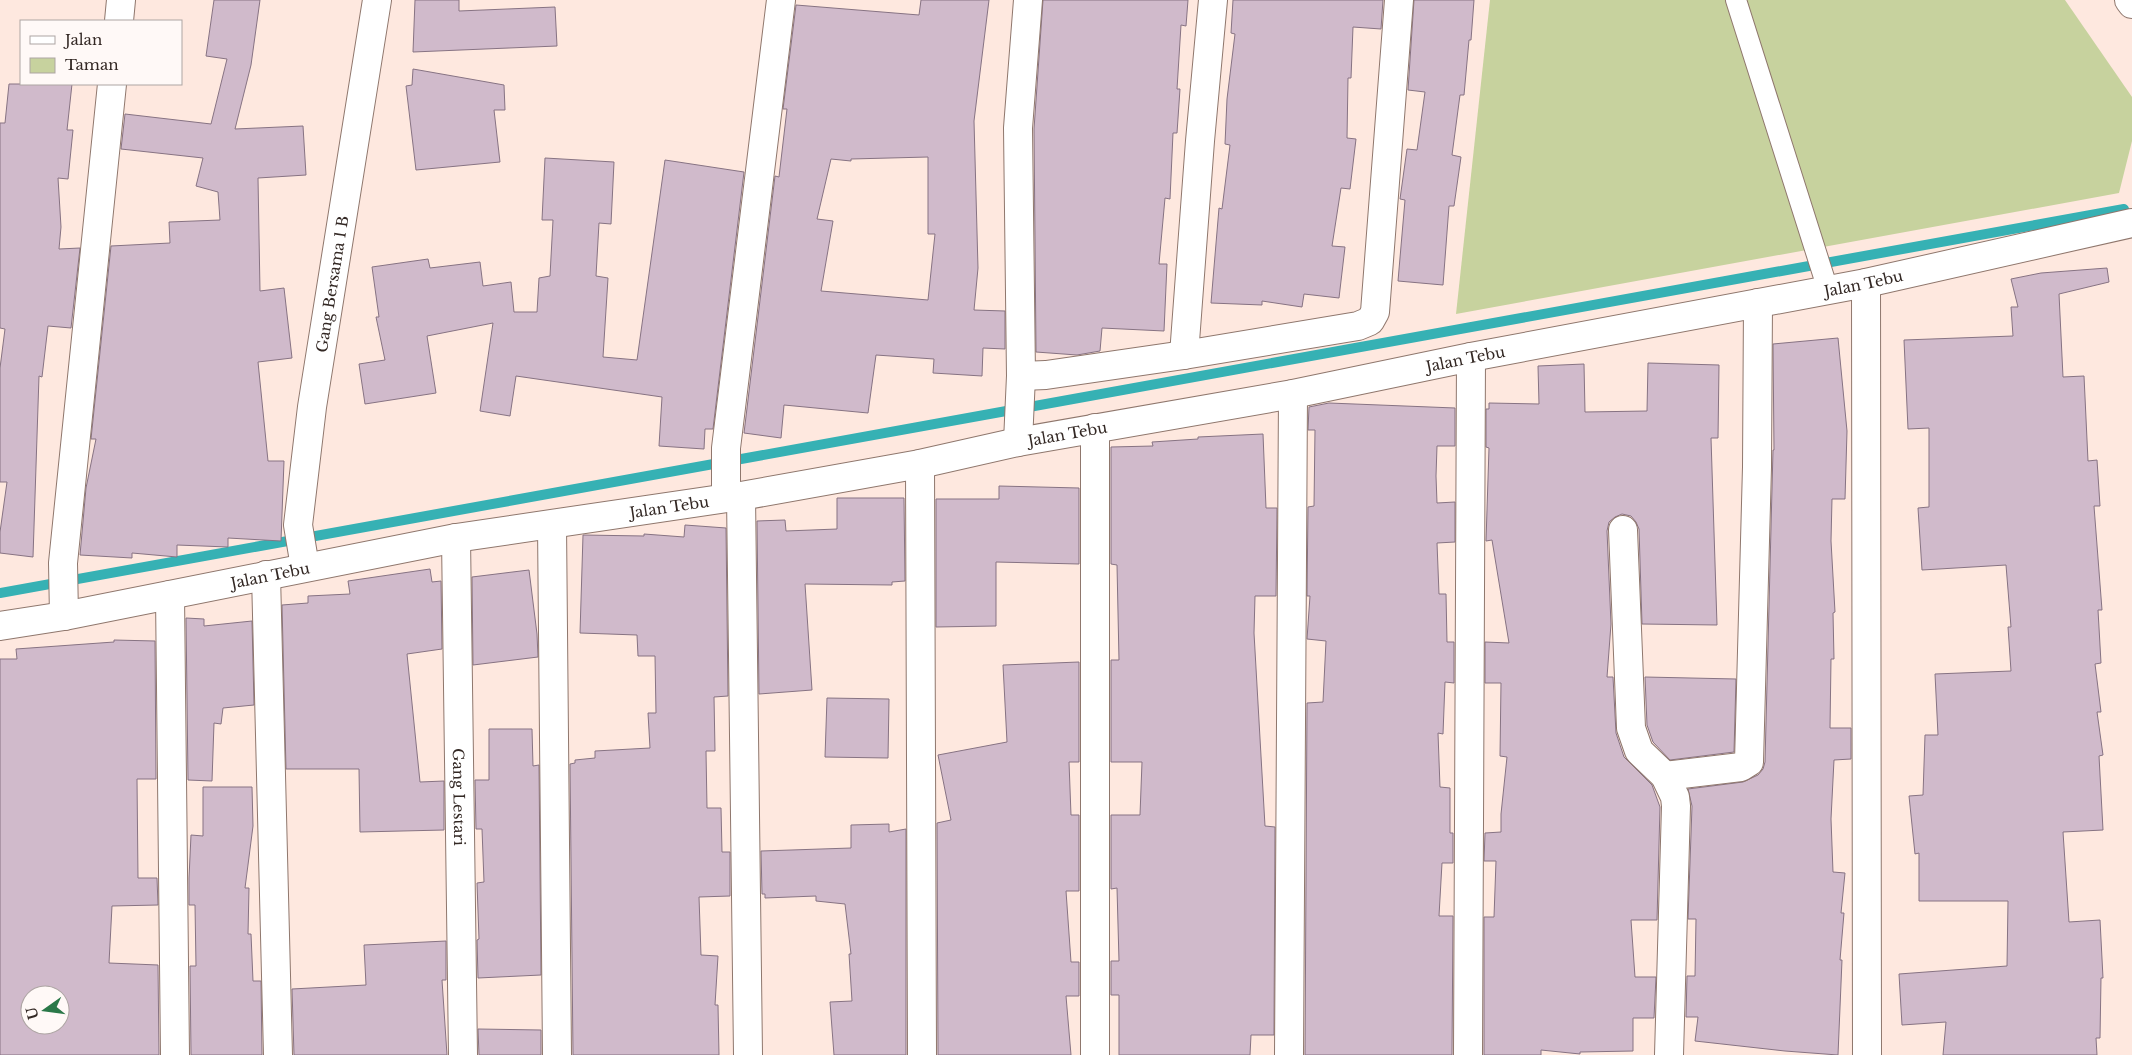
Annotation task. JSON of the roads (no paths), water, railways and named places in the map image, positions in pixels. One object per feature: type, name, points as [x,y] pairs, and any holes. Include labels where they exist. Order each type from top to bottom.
[{"type":"street","points":[[119,20],[121,0]]},
{"type":"street","name":"Gang Bersama 1 B","points":[[303,560],[298,525],[312,408],[377,0]]},
{"type":"street","points":[[748,1055],[731,494],[726,448],[781,0]]},
{"type":"street","points":[[1019,435],[1018,128],[1028,0]]},
{"type":"street","points":[[1184,355],[1213,0]]},
{"type":"street","points":[[1020,380],[1358,326],[1370,321],[1375,312],[1399,0]]},
{"type":"street","points":[[2129,0],[2132,4]]},
{"type":"street","points":[[63,608],[63,563],[112,85]]},
{"type":"street","name":"Jalan Tebu","points":[[0,626],[63,608],[170,595],[266,576],[303,560],[552,525],[920,464],[1019,435],[1095,428],[1293,394],[1827,288],[1866,283],[2132,223]]},
{"type":"street","points":[[1866,283],[1867,1055]]},
{"type":"street","points":[[1665,776],[1741,767],[1749,762],[1758,303]]},
{"type":"street","points":[[1468,1055],[1472,357]]},
{"type":"street","points":[[1290,1055],[1293,394]]},
{"type":"street","points":[[1095,428],[1095,1055]]},
{"type":"street","points":[[920,464],[922,1055]]},
{"type":"street","points":[[552,525],[557,1055]]},
{"type":"street","points":[[1623,530],[1631,728],[1639,750],[1665,776],[1675,797],[1676,806],[1669,1055]]},
{"type":"street","name":"Gang Lestari","points":[[456,538],[463,1055]]},
{"type":"street","points":[[266,576],[278,1055]]},
{"type":"street","points":[[170,595],[175,1055]]},
{"type":"lane","points":[[1736,0],[1827,288]]},
{"type":"waterway","points":[[0,593],[2124,209]]}]
